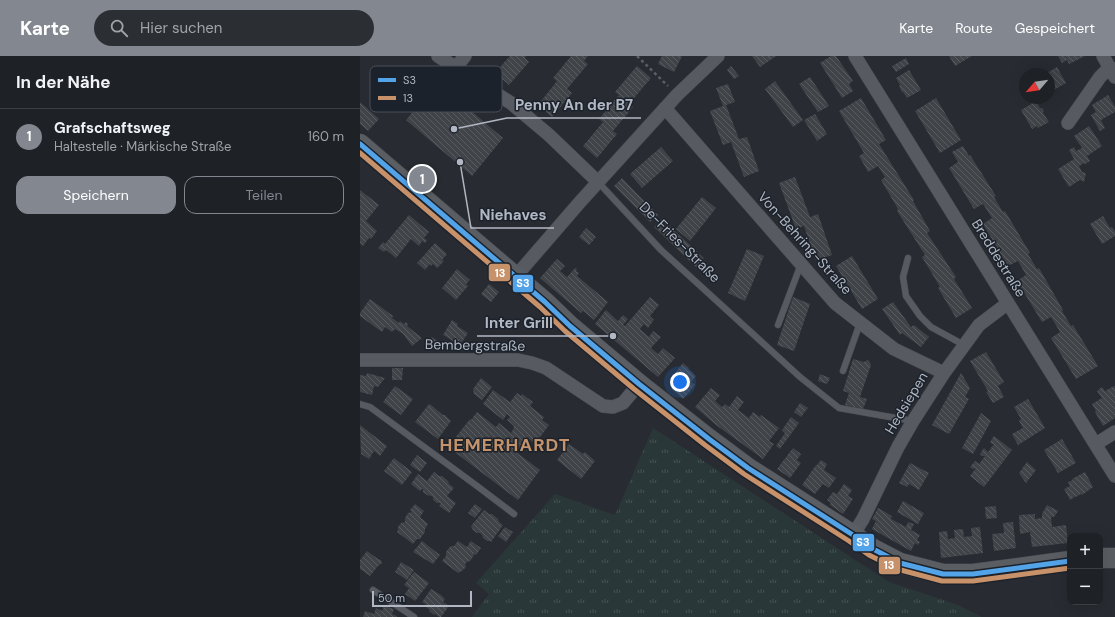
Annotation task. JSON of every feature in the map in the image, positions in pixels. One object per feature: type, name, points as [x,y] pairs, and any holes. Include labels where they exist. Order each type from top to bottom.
[{"type":"main road","points":[[360,144],[516,276],[570,326],[709,440],[873,548],[900,563],[943,574],[973,574],[1067,561]]},
{"type":"main road","points":[[1103,558],[1115,558]]},
{"type":"street","name":"De-Fries-Straße","points":[[438,56],[454,66]]},
{"type":"street","points":[[457,66],[465,56]]},
{"type":"street","points":[[516,276],[665,108],[718,56]]},
{"type":"street","name":"Breddestraße","points":[[856,56],[1115,476]]},
{"type":"street","points":[[1068,123],[1109,66]]},
{"type":"street","name":"De-Fries-Straße","points":[[502,97],[549,135],[598,182]]},
{"type":"street","name":"Von-Behring-Straße","points":[[665,108],[835,303],[894,349],[944,373]]},
{"type":"street","name":"Hedsiepen","points":[[853,535],[898,447],[944,373],[979,325],[1008,303]]},
{"type":"street","name":"Bembergstraße","points":[[360,360],[518,360],[546,368],[603,406],[613,407],[624,402],[639,384]]},
{"type":"street","points":[[1096,444],[1115,432]]},
{"type":"lane","name":"De-Fries-Straße","points":[[598,182],[662,250],[800,377],[839,408],[913,421]]},
{"type":"lane","points":[[908,258],[903,277],[906,296],[920,316],[931,327],[964,345]]},
{"type":"lane","points":[[778,325],[801,264]]},
{"type":"lane","points":[[842,371],[860,323]]},
{"type":"lane","points":[[360,404],[370,407],[514,514]]},
{"type":"lane","points":[[373,590],[414,617]]},
{"type":"path","points":[[637,56],[677,95]]},
{"type":"green space","points":[[653,428],[889,582],[958,605],[982,617],[472,617],[489,594],[476,583],[555,494],[615,515]]},
{"type":"building","points":[[510,56],[526,56],[525,58],[529,62],[509,85],[502,79],[501,66]]},
{"type":"building","points":[[571,56],[588,56],[584,61],[588,64],[567,89],[572,93],[552,117],[538,105],[557,81],[553,78]]},
{"type":"building","points":[[662,56],[682,56],[674,72],[658,64]]},
{"type":"building","points":[[752,56],[776,56],[760,67]]},
{"type":"building","points":[[831,56],[836,56],[853,81],[849,84],[853,91],[842,98],[820,63]]},
{"type":"building","points":[[949,56],[972,56],[955,66]]},
{"type":"building","points":[[1058,56],[1085,56],[1069,64],[1067,60],[1062,63]]},
{"type":"building","points":[[906,58],[909,64],[896,72],[892,66]]},
{"type":"building","points":[[637,66],[651,78],[629,104],[633,107],[613,131],[617,134],[597,158],[583,146],[603,122],[599,119],[619,95],[615,92]]},
{"type":"building","points":[[731,66],[739,76],[734,79],[727,70]]},
{"type":"building","points":[[1057,67],[1066,83],[1055,89],[1055,68]]},
{"type":"building","points":[[909,70],[921,90],[907,98],[902,92],[896,78]]},
{"type":"building","points":[[810,77],[829,106],[818,112],[799,84]]},
{"type":"building","points":[[775,81],[803,120],[793,127],[765,89]]},
{"type":"building","points":[[728,84],[735,102],[726,105],[739,139],[747,137],[759,171],[744,177],[731,142],[723,145],[710,111],[723,106],[716,88]]},
{"type":"building","points":[[1108,95],[1115,107],[1115,112],[1101,120],[1105,128],[1100,131],[1091,115],[1096,112],[1092,105]]},
{"type":"building","points":[[861,98],[886,140],[879,144],[914,200],[913,201],[930,231],[927,233],[956,277],[954,279],[972,308],[956,318],[922,257],[925,255],[897,211],[898,209],[881,180],[885,177],[878,166],[868,172],[859,156],[864,153],[839,111]]},
{"type":"building","points":[[936,98],[961,140],[940,153],[915,111]]},
{"type":"building","points":[[360,102],[379,119],[368,131],[360,124]]},
{"type":"building","points":[[1031,104],[1038,104],[1044,111],[1043,113],[1049,122],[1038,128],[1037,126],[1032,129],[1021,110]]},
{"type":"building","points":[[413,112],[472,112],[503,138],[472,176],[406,120]]},
{"type":"building","points":[[815,114],[827,134],[817,141],[804,120]]},
{"type":"building","points":[[1089,126],[1102,146],[1087,156],[1090,161],[1079,166],[1082,172],[1086,173],[1084,182],[1080,180],[1069,187],[1058,169],[1074,159],[1069,150],[1074,147],[1076,151],[1082,148],[1074,136]]},
{"type":"building","points":[[963,146],[996,196],[994,197],[1003,212],[1005,211],[1030,253],[1028,254],[1037,269],[1039,268],[1071,326],[1073,325],[1098,366],[1076,379],[1051,338],[1060,332],[1051,317],[1042,322],[1017,281],[1026,275],[1018,261],[1008,266],[983,224],[992,218],[983,204],[974,209],[949,168],[958,162],[952,152]]},
{"type":"building","points":[[661,147],[673,161],[642,188],[630,174]]},
{"type":"building","points":[[795,177],[810,217],[818,214],[832,255],[816,260],[804,226],[796,229],[779,183]]},
{"type":"building","points":[[622,178],[658,215],[650,222],[614,186]]},
{"type":"building","points":[[360,190],[379,205],[366,221],[377,231],[363,246],[360,243]]},
{"type":"building","points":[[702,197],[716,208],[690,241],[676,229]]},
{"type":"building","points":[[409,215],[429,232],[424,238],[427,240],[425,243],[422,241],[419,246],[411,239],[396,258],[386,250],[384,252],[378,248],[383,242],[385,244]]},
{"type":"building","points":[[1103,216],[1110,228],[1112,227],[1115,231],[1115,236],[1102,244],[1090,224]]},
{"type":"building","points":[[662,219],[704,258],[696,267],[654,227]]},
{"type":"building","points":[[586,228],[596,237],[589,245],[579,237]]},
{"type":"building","points":[[435,243],[447,254],[442,260],[444,261],[437,268],[433,264],[431,266],[430,264],[425,270],[417,263]]},
{"type":"building","points":[[747,249],[764,256],[745,301],[728,293]]},
{"type":"building","points":[[852,256],[878,299],[862,309],[836,266]]},
{"type":"building","points":[[557,259],[565,266],[560,271],[567,277],[575,268],[577,269],[576,271],[579,273],[577,276],[608,302],[594,320],[583,311],[581,313],[540,278]]},
{"type":"building","points":[[457,269],[470,280],[466,284],[468,286],[456,300],[442,288]]},
{"type":"building","points":[[489,284],[499,292],[491,302],[481,294]]},
{"type":"building","points":[[650,297],[659,305],[650,316],[654,320],[648,328],[644,324],[640,329],[649,337],[653,331],[661,337],[651,348],[658,354],[663,348],[675,358],[658,377],[595,324],[606,310],[618,321],[623,315],[628,319],[623,325],[625,326]]},
{"type":"building","points":[[793,297],[810,304],[794,351],[777,345]]},
{"type":"building","points":[[370,299],[393,316],[392,318],[399,323],[400,321],[404,324],[406,322],[408,324],[407,326],[422,338],[412,346],[403,334],[395,329],[392,332],[385,327],[382,332],[360,316],[360,313]]},
{"type":"building","points":[[893,302],[911,327],[914,325],[929,337],[921,347],[902,333],[900,335],[882,309]]},
{"type":"building","points":[[452,320],[458,324],[457,326],[468,333],[460,345],[443,335]]},
{"type":"building","points":[[432,337],[443,344],[439,350],[428,343]]},
{"type":"building","points":[[986,352],[1004,382],[998,386],[1004,397],[993,403],[986,392],[988,391],[970,361]]},
{"type":"building","points":[[853,359],[864,362],[867,360],[871,365],[860,397],[867,399],[863,409],[845,405],[849,393],[843,391]]},
{"type":"building","points":[[683,363],[696,376],[691,382],[695,385],[683,399],[671,388],[680,377],[675,373]]},
{"type":"building","points":[[392,368],[403,368],[402,380],[392,380]]},
{"type":"building","points":[[367,373],[385,378],[378,387],[374,386],[372,395],[360,392],[360,375],[366,376]]},
{"type":"building","points":[[961,373],[970,388],[965,397],[969,399],[949,434],[932,425]]},
{"type":"building","points":[[820,374],[830,378],[827,384],[818,381]]},
{"type":"building","points":[[481,378],[492,387],[482,400],[474,394],[473,389]]},
{"type":"building","points":[[395,386],[413,399],[401,415],[383,402]]},
{"type":"building","points":[[1114,386],[1115,418],[1103,426],[1092,404],[1102,398],[1097,391],[1102,387],[1105,391]]},
{"type":"building","points":[[711,388],[720,395],[715,401],[722,407],[725,404],[729,407],[737,396],[744,402],[738,410],[749,418],[753,412],[760,417],[761,415],[779,428],[769,441],[774,444],[763,459],[716,425],[695,407]]},
{"type":"building","points":[[493,390],[510,402],[517,393],[521,396],[522,394],[533,402],[530,406],[544,417],[542,420],[549,425],[535,444],[528,438],[516,452],[540,470],[518,500],[448,447],[477,412],[496,427],[499,423],[511,433],[514,426],[507,420],[510,417],[507,414],[503,420],[483,404]]},
{"type":"building","points":[[1028,399],[1045,428],[1018,445],[1012,434],[1023,428],[1019,421],[1021,419],[1014,407]]},
{"type":"building","points":[[800,403],[808,408],[801,417],[794,412]]},
{"type":"building","points":[[429,404],[451,421],[438,439],[415,422]]},
{"type":"building","points":[[981,413],[991,421],[973,454],[962,448]]},
{"type":"building","points":[[791,417],[799,423],[780,449],[776,446],[785,433],[782,430]]},
{"type":"building","points":[[360,425],[387,446],[380,456],[374,451],[369,459],[361,454]]},
{"type":"building","points":[[994,436],[1012,450],[984,487],[970,476],[976,468],[973,469],[970,467],[975,461],[979,464],[985,456],[980,454],[984,448],[988,452],[994,444],[990,442]]},
{"type":"building","points":[[1062,439],[1076,463],[1058,473],[1044,450]]},
{"type":"building","points":[[569,444],[583,454],[585,452],[595,461],[581,479],[557,460]]},
{"type":"building","points":[[793,448],[801,454],[797,460],[801,463],[790,478],[777,469]]},
{"type":"building","points":[[417,455],[427,463],[420,472],[410,465]]},
{"type":"building","points":[[394,458],[412,472],[402,485],[384,471]]},
{"type":"building","points":[[821,460],[827,464],[824,470],[836,478],[829,488],[823,484],[815,494],[802,485]]},
{"type":"building","points":[[1027,462],[1036,470],[1026,483],[1019,473]]},
{"type":"building","points":[[910,463],[929,473],[919,490],[909,484],[907,487],[899,483]]},
{"type":"building","points":[[434,472],[439,476],[442,476],[454,488],[447,496],[456,503],[449,513],[439,506],[441,503],[437,503],[433,500],[433,497],[423,492],[423,489],[420,491],[411,484],[418,474],[427,481]]},
{"type":"building","points":[[1085,472],[1093,487],[1082,495],[1076,496],[1070,500],[1064,489],[1070,486],[1068,482]]},
{"type":"building","points":[[844,484],[852,490],[848,496],[853,499],[843,514],[830,505],[831,503],[827,500],[833,492],[837,494]]},
{"type":"building","points":[[903,501],[924,513],[918,524],[897,512]]},
{"type":"building","points":[[415,504],[424,511],[420,517],[428,524],[420,539],[417,539],[413,544],[397,532],[398,527],[401,523],[405,522],[405,518],[408,513],[412,512],[410,510]]},
{"type":"building","points":[[475,504],[482,509],[475,518],[468,513]]},
{"type":"building","points":[[1047,505],[1058,511],[1054,517],[1051,517],[1052,527],[1066,525],[1067,543],[1032,547],[1030,532],[1020,534],[1019,515],[1035,514],[1035,519],[1042,518],[1042,514]]},
{"type":"building","points":[[996,506],[997,518],[986,519],[985,507]]},
{"type":"building","points":[[878,508],[892,516],[891,519],[906,527],[908,522],[914,524],[911,530],[920,535],[917,540],[920,542],[918,545],[915,543],[911,551],[872,529],[876,521],[872,519]]},
{"type":"building","points":[[484,510],[489,514],[492,514],[503,525],[491,542],[483,538],[480,533],[473,530],[471,526]]},
{"type":"building","points":[[1013,522],[1016,548],[994,551],[992,534],[1004,533],[1003,523]]},
{"type":"building","points":[[505,527],[513,532],[506,542],[498,536]]},
{"type":"building","points":[[980,527],[983,553],[941,558],[939,532],[947,531],[948,539],[955,538],[954,530],[963,529],[964,537],[972,536],[971,528]]},
{"type":"building","points":[[422,541],[440,555],[433,564],[413,552]]},
{"type":"building","points":[[458,541],[467,547],[471,541],[481,548],[476,555],[474,554],[470,561],[465,564],[466,567],[458,573],[442,561],[446,556],[448,549],[451,546],[454,546]]},
{"type":"building","points":[[367,551],[381,560],[382,563],[370,576],[360,569],[360,560]]},
{"type":"building","points":[[401,562],[414,570],[407,580],[395,572]]},
{"type":"building","points":[[414,572],[429,583],[415,601],[405,594],[409,588],[404,585]]},
{"type":"building","points":[[431,589],[441,595],[445,599],[443,602],[449,606],[441,617],[435,614],[434,615],[426,607],[427,605],[422,602]]},
{"type":"building","points":[[384,606],[394,609],[392,614],[397,617],[363,617],[365,611],[374,614],[376,608],[382,611]]},
{"type":"transit line","name":"S3","points":[[360,144],[639,384],[748,468],[873,549],[900,563],[943,574],[973,574],[1067,561]]},
{"type":"transit line","name":"13","points":[[360,153],[634,389],[744,474],[869,555],[897,569],[942,581],[973,581],[1067,568]]},
{"type":"place","name":"Penny An der B7","points":[[454,129]]},
{"type":"place","name":"Niehaves","points":[[460,162]]},
{"type":"place","name":"Grafschaftsweg","points":[[422,179]]},
{"type":"place","name":"Inter Grill","points":[[613,336]]},
{"type":"district","name":"HEMERHARDT","points":[[505,445]]}]
